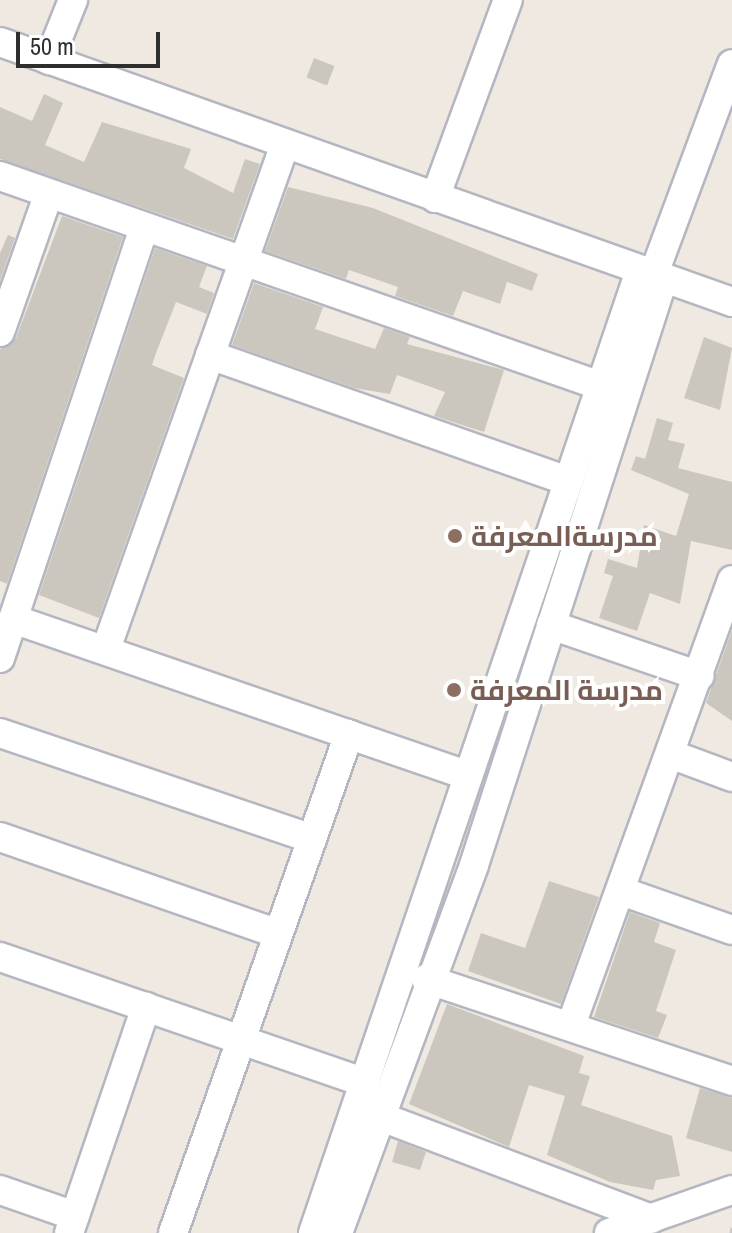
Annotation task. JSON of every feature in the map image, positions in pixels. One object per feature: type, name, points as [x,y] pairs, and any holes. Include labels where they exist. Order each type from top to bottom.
[{"type":"street","points":[[49,60],[73,0]]},
{"type":"street","points":[[435,198],[508,0]]},
{"type":"street","points":[[0,42],[732,302]]},
{"type":"street","points":[[313,1233],[601,386],[652,276],[725,104],[732,64]]},
{"type":"street","points":[[106,649],[285,144]]},
{"type":"street","points":[[0,176],[601,386]]},
{"type":"street","points":[[0,332],[49,193]]},
{"type":"street","points":[[0,658],[144,227]]},
{"type":"street","points":[[338,1233],[426,979],[474,865],[551,625],[652,276]]},
{"type":"street","points":[[210,355],[568,481]]},
{"type":"street","points":[[571,1025],[624,892],[700,676],[725,624],[732,580]]},
{"type":"street","points":[[13,619],[468,776]]},
{"type":"street","points":[[551,625],[700,676]]},
{"type":"street","points":[[0,733],[311,838]]},
{"type":"street","points":[[173,1233],[276,933],[349,734]]},
{"type":"street","points":[[673,755],[732,777]]},
{"type":"street","points":[[0,837],[276,933]]},
{"type":"street","points":[[441,856],[474,865]]},
{"type":"street","points":[[624,892],[732,930]]},
{"type":"street","points":[[0,957],[365,1083]]},
{"type":"street","points":[[426,979],[732,1081]]},
{"type":"street","points":[[0,1190],[72,1225],[146,1007]]},
{"type":"street","points":[[379,1116],[651,1219]]},
{"type":"street","points":[[609,1233],[732,1190]]},
{"type":"path","points":[[731,1233],[732,1225]]},
{"type":"building","points":[[314,58],[335,66],[327,85],[306,78]]},
{"type":"building","points":[[44,94],[63,103],[45,145],[84,162],[102,122],[191,149],[184,168],[233,193],[245,159],[260,164],[233,239],[0,159],[0,107],[32,121]]},
{"type":"building","points":[[288,187],[373,208],[538,274],[532,291],[507,282],[500,304],[463,291],[453,316],[395,296],[398,287],[349,270],[346,279],[265,251]]},
{"type":"building","points":[[62,216],[123,237],[7,584],[0,581],[0,349],[16,338]]},
{"type":"building","points":[[8,235],[15,238],[0,281],[0,253]]},
{"type":"building","points":[[155,248],[207,266],[199,287],[214,293],[207,314],[176,302],[156,353],[152,365],[184,378],[99,618],[39,595]]},
{"type":"building","points":[[254,283],[323,307],[315,329],[375,349],[384,328],[410,337],[407,344],[504,370],[484,432],[434,416],[445,392],[397,375],[390,394],[354,388],[232,345]]},
{"type":"building","points":[[704,337],[732,348],[720,410],[684,398]]},
{"type":"building","points":[[657,418],[673,423],[668,440],[685,444],[678,468],[732,482],[732,550],[691,541],[680,604],[650,593],[637,631],[599,618],[613,576],[604,573],[608,559],[637,568],[644,525],[676,536],[689,494],[631,470],[636,456],[645,459]]},
{"type":"building","points":[[732,630],[732,721],[706,703]]},
{"type":"building","points":[[549,881],[599,897],[561,1004],[468,971],[481,933],[525,948]]},
{"type":"building","points":[[630,912],[660,923],[654,942],[676,950],[656,1011],[667,1015],[658,1038],[594,1017]]},
{"type":"building","points":[[447,1004],[584,1056],[579,1073],[590,1076],[581,1105],[672,1136],[680,1176],[656,1180],[653,1190],[610,1182],[547,1155],[565,1096],[529,1085],[509,1147],[409,1104]]},
{"type":"building","points":[[700,1088],[732,1098],[732,1152],[686,1138]]},
{"type":"building","points":[[398,1141],[426,1152],[420,1170],[392,1162]]},
{"type":"place","name":"مدرسةالمعرفة","points":[[455,536]]},
{"type":"place","name":"مدرسة المعرفة","points":[[454,690]]}]
